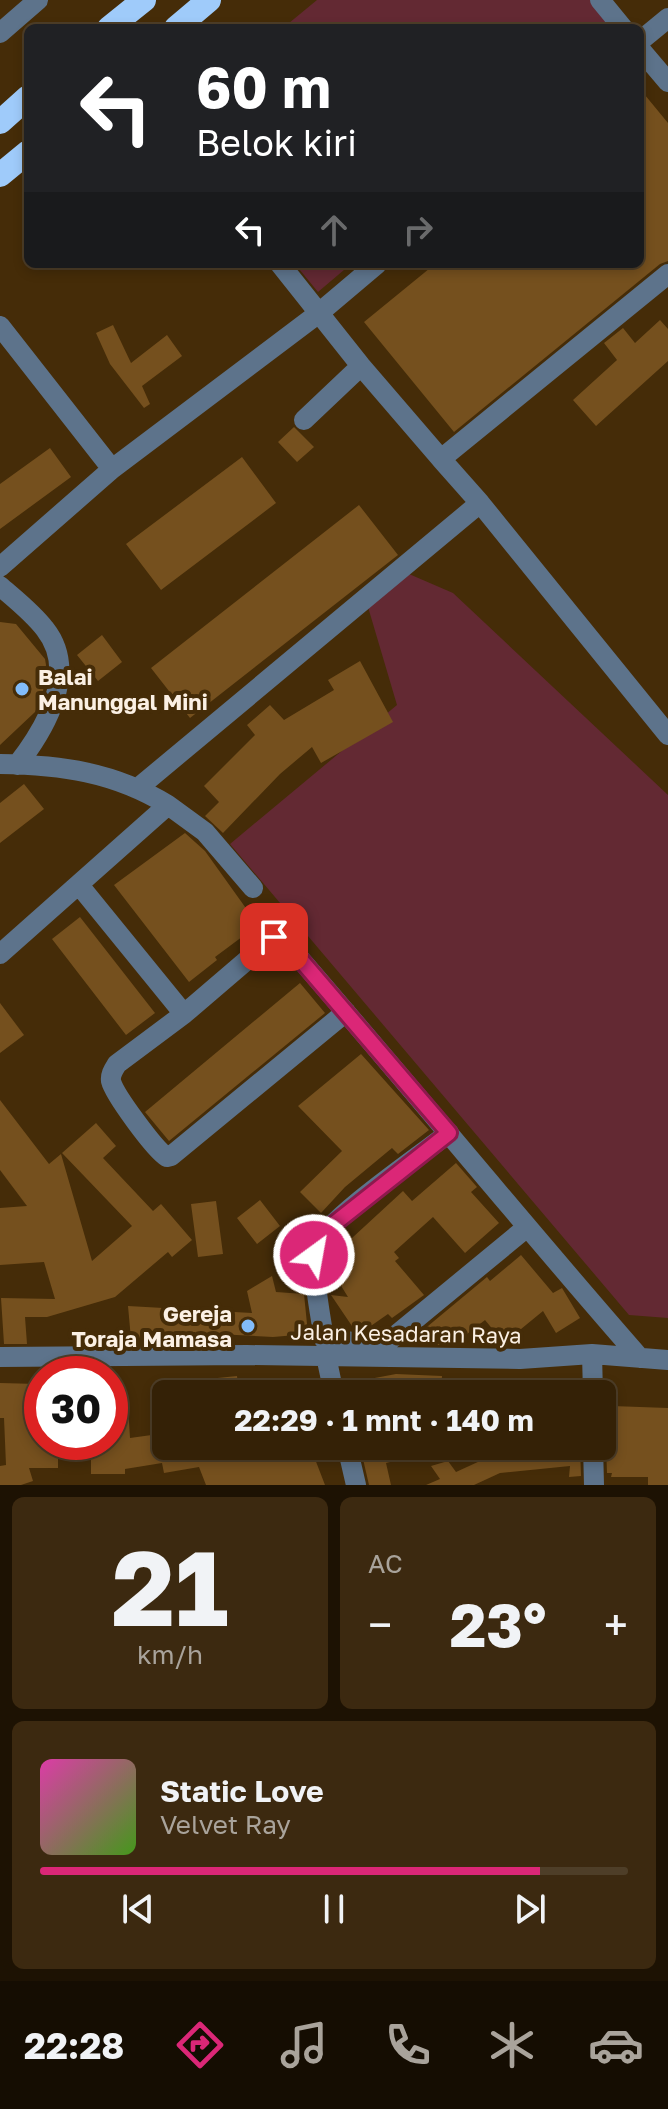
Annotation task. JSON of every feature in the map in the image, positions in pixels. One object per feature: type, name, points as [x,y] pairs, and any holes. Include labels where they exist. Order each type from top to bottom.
[{"type":"highway","points":[[114,24],[144,0]]},
{"type":"highway","points":[[181,24],[209,0]]},
{"type":"highway","points":[[0,122],[24,101]]},
{"type":"highway","points":[[0,175],[24,155]]},
{"type":"street","points":[[0,33],[38,0]]},
{"type":"street","points":[[600,0],[620,24]]},
{"type":"street","points":[[644,38],[668,18]]},
{"type":"street","points":[[644,54],[668,82]]},
{"type":"street","points":[[283,268],[361,366],[480,503],[668,735]]},
{"type":"street","points":[[0,567],[112,469],[319,313],[372,268]]},
{"type":"street","points":[[441,459],[668,274]]},
{"type":"street","points":[[0,326],[112,469]]},
{"type":"street","points":[[304,420],[361,366]]},
{"type":"street","points":[[138,788],[480,503]]},
{"type":"street","points":[[0,586],[46,629],[56,648],[59,665],[59,681],[52,707],[32,745],[9,764]]},
{"type":"street","points":[[9,764],[97,773],[138,788],[205,832],[253,888]]},
{"type":"street","points":[[0,954],[168,805]]},
{"type":"street","points":[[79,885],[184,1014]]},
{"type":"street","points":[[346,1012],[171,1156],[160,1152],[111,1082],[111,1072],[117,1064],[184,1014],[274,937],[282,938],[346,1012],[449,1133],[526,1228],[640,1358]]},
{"type":"street","points":[[449,1133],[360,1201],[319,1240],[315,1247],[315,1265],[324,1339],[384,1345],[526,1228]]},
{"type":"street","points":[[592,1354],[593,1380]]},
{"type":"street","name":"Jalan Kesadaran Raya","points":[[0,1357],[520,1359],[592,1354],[668,1360]]},
{"type":"street","points":[[326,1356],[331,1380]]},
{"type":"street","points":[[350,1460],[356,1485]]},
{"type":"street","points":[[593,1460],[594,1485]]},
{"type":"shaded area","points":[[317,0],[590,0],[610,24],[288,24]]},
{"type":"shaded area","points":[[298,268],[346,268],[318,292]]},
{"type":"shaded area","points":[[409,574],[453,593],[668,795],[668,1318],[629,1315],[230,844],[397,705],[368,607]]},
{"type":"building","points":[[644,94],[668,123],[668,261],[660,264],[454,432],[364,322],[430,268],[644,268]]},
{"type":"building","points":[[660,320],[668,329],[668,361],[596,426],[573,400],[617,360],[604,343],[623,328],[635,343]]},
{"type":"building","points":[[113,325],[131,363],[167,335],[182,356],[142,386],[150,404],[144,408],[110,364],[96,333]]},
{"type":"building","points":[[294,427],[314,447],[297,462],[278,442]]},
{"type":"building","points":[[50,448],[71,477],[0,529],[0,484]]},
{"type":"building","points":[[242,457],[276,503],[161,590],[126,544]]},
{"type":"building","points":[[359,505],[398,555],[190,718],[151,668]]},
{"type":"building","name":"Balai Manunggal Mini","points":[[0,622],[16,624],[45,659],[46,665],[43,692],[35,712],[0,745]]},
{"type":"building","points":[[102,635],[122,662],[98,681],[77,655]]},
{"type":"building","points":[[360,661],[393,722],[321,763],[312,747],[280,774],[223,833],[205,816],[219,802],[204,786],[255,735],[247,725],[270,705],[284,720],[334,690],[328,680]]},
{"type":"building","points":[[24,784],[44,809],[0,843],[0,803]]},
{"type":"building","points":[[185,833],[205,851],[258,925],[215,957],[217,960],[189,982],[114,885]]},
{"type":"building","points":[[80,917],[155,1013],[126,1035],[52,939]]},
{"type":"building","points":[[300,983],[325,1013],[169,1141],[145,1112]]},
{"type":"building","points":[[0,1003],[24,1035],[0,1053]]},
{"type":"building","points":[[361,1054],[429,1130],[398,1154],[392,1148],[345,1187],[321,1213],[300,1192],[342,1151],[298,1106]]},
{"type":"building","points":[[0,1100],[49,1164],[61,1154],[92,1261],[132,1226],[62,1153],[96,1123],[116,1146],[103,1158],[153,1211],[161,1204],[192,1240],[172,1257],[168,1252],[115,1297],[47,1317],[25,1317],[27,1344],[4,1344],[1,1298],[55,1299],[44,1262],[0,1265],[0,1208],[27,1206],[0,1170]]},
{"type":"building","points":[[456,1163],[477,1187],[471,1192],[499,1223],[465,1253],[433,1217],[394,1252],[399,1258],[395,1261],[424,1295],[392,1318],[388,1314],[365,1330],[354,1329],[331,1295],[348,1297],[327,1263],[328,1251],[348,1231],[352,1238],[403,1191],[412,1201]]},
{"type":"building","points":[[260,1200],[280,1226],[257,1244],[237,1218]]},
{"type":"building","points":[[216,1201],[223,1254],[198,1257],[191,1204]]},
{"type":"building","points":[[521,1255],[553,1293],[562,1288],[580,1318],[556,1333],[543,1311],[504,1343],[485,1320],[453,1345],[433,1345],[422,1331],[487,1277],[490,1281]]},
{"type":"building","points":[[272,1276],[276,1292],[304,1294],[308,1334],[273,1337],[217,1334],[217,1337],[195,1338],[195,1332],[131,1339],[128,1306],[252,1313],[247,1291]]},
{"type":"building","points":[[396,1374],[442,1376],[442,1380],[364,1380]]},
{"type":"building","points":[[237,1376],[237,1380],[198,1380]]},
{"type":"building","points":[[0,1383],[24,1384],[24,1460],[58,1460],[58,1468],[29,1468],[33,1481],[21,1485],[0,1485],[0,1466],[6,1465],[4,1418],[0,1418]]},
{"type":"building","points":[[128,1406],[130,1438],[152,1435],[152,1460],[315,1460],[325,1485],[206,1485],[199,1467],[164,1473],[162,1463],[125,1469],[125,1474],[91,1474],[91,1460],[128,1460]]},
{"type":"building","points":[[616,1406],[668,1408],[668,1485],[648,1485],[648,1477],[611,1477],[612,1473],[607,1473],[607,1460],[616,1460]]},
{"type":"building","points":[[363,1460],[390,1460],[386,1463],[391,1485],[369,1485]]},
{"type":"building","points":[[482,1460],[580,1460],[581,1476],[569,1477],[570,1466],[500,1473],[474,1485],[426,1485],[440,1479],[431,1466],[448,1461],[456,1472]]},
{"type":"place","name":"Balai Manunggal Mini","points":[[22,689]]},
{"type":"place","name":"Gereja Toraja Mamasa","points":[[248,1326]]},
{"type":"route","points":[[274,937],[282,938],[449,1133],[325,1231],[315,1247],[314,1255]]}]
